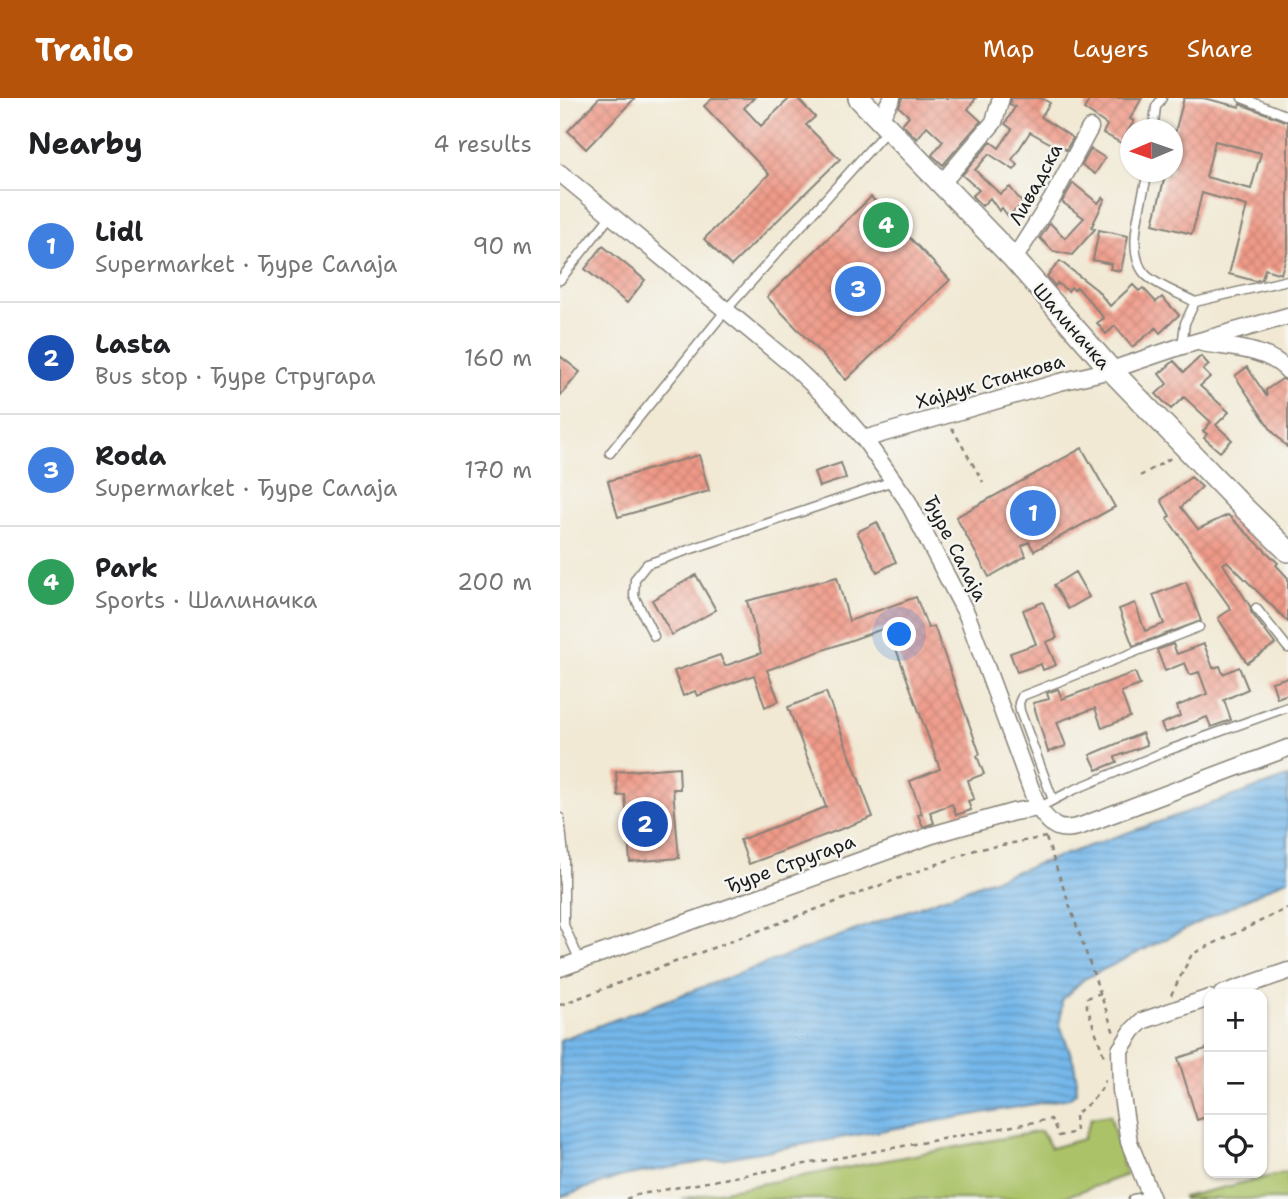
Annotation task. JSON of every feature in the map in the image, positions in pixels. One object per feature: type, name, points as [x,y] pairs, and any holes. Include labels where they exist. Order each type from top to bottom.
[{"type":"main road","name":"Шалиначка","points":[[859,98],[1014,259],[1111,370],[1288,551]]},
{"type":"street","points":[[883,124],[892,98]]},
{"type":"street","points":[[941,184],[995,122],[1001,98]]},
{"type":"street","name":"Ливадска","points":[[1014,259],[1052,200],[1090,128]]},
{"type":"street","name":"Ђуре Салаја","points":[[560,173],[792,365],[838,409],[864,439],[907,500],[967,615],[1045,804],[1051,825],[1070,830],[1288,748]]},
{"type":"street","name":"Хајдук Станкова","points":[[864,439],[1060,382],[1111,370],[1288,316]]},
{"type":"street","points":[[1190,344],[1248,350],[1270,357],[1288,371]]},
{"type":"street","name":"Ђуре Стругара","points":[[560,968],[932,835],[1045,804]]},
{"type":"street","points":[[1236,989],[1288,971]]},
{"type":"street","points":[[1152,1198],[1129,1142],[1121,1090],[1120,1050],[1142,1021],[1204,1000]]},
{"type":"lane","points":[[1154,119],[1156,107],[1162,98]]},
{"type":"lane","points":[[1242,98],[1288,116]]},
{"type":"lane","points":[[610,453],[883,124]]},
{"type":"lane","points":[[1146,182],[1135,239],[1140,269],[1148,277],[1195,302],[1288,280]]},
{"type":"lane","points":[[560,280],[611,214]]},
{"type":"lane","points":[[1190,344],[1185,323],[1195,302]]},
{"type":"lane","points":[[654,636],[634,596],[635,579],[647,564],[894,481]]},
{"type":"lane","points":[[1256,608],[1288,648]]},
{"type":"lane","points":[[1199,627],[1022,696],[1020,711],[1045,804],[1169,750],[1288,707]]},
{"type":"lane","points":[[560,818],[564,926]]},
{"type":"lane","points":[[560,917],[580,961]]},
{"type":"lane","points":[[1133,1199],[1152,1198]]},
{"type":"path","points":[[944,416],[984,482]]},
{"type":"path","points":[[1140,476],[1186,449]]},
{"type":"path","points":[[560,1005],[975,850],[1046,837]]},
{"type":"path","points":[[1050,850],[1120,1050]]},
{"type":"path","points":[[1162,1014],[1192,954],[1288,908]]},
{"type":"path","points":[[1101,993],[1087,998],[1087,1007],[1108,1066]]},
{"type":"path","points":[[626,1199],[1051,1119],[1059,1136],[1076,1132],[1075,1115],[1094,1099],[1104,1086],[1106,1076]]},
{"type":"green space","points":[[1110,1115],[1126,1175],[1059,1199],[681,1199],[1041,1131],[1051,1148],[1083,1139],[1091,1118]]},
{"type":"green space","points":[[1288,1172],[1288,1199],[1183,1197],[1267,1178]]},
{"type":"water","points":[[1288,777],[1288,879],[1084,979],[1062,1000],[1060,1025],[1074,1063],[1077,1081],[1076,1092],[1069,1098],[623,1176],[560,1197],[560,1040],[985,882]]},
{"type":"building","points":[[599,98],[635,98],[586,149],[568,131]]},
{"type":"building","points":[[713,98],[754,98],[744,108],[761,126],[790,98],[797,98],[815,117],[806,125],[840,159],[731,266],[704,239],[769,174],[704,106]]},
{"type":"building","points":[[902,98],[976,98],[968,109],[981,121],[943,165],[932,155],[943,141],[927,126],[917,139],[902,124],[909,116],[899,107]]},
{"type":"building","points":[[1011,98],[1041,98],[1050,103],[1041,117],[1073,138],[1066,150],[1030,132],[1012,160],[1018,165],[1014,170],[989,154],[975,170],[1000,194],[1010,187],[1023,204],[1008,216],[1002,208],[999,211],[990,198],[982,206],[972,196],[979,190],[962,175],[991,142],[999,148],[1012,129],[1005,124],[1015,107],[1010,105]]},
{"type":"building","points":[[1091,98],[1142,98],[1130,119],[1120,119],[1120,142],[1103,133],[1107,125],[1084,109]]},
{"type":"building","points":[[1184,98],[1203,98],[1240,107],[1240,104],[1288,122],[1288,249],[1281,274],[1265,269],[1262,279],[1255,281],[1229,274],[1247,206],[1202,193],[1192,234],[1153,224],[1164,182],[1183,182],[1183,119],[1179,119]],"holes":[[[1215,141],[1261,153],[1251,189],[1206,177]]]},
{"type":"building","points":[[1091,149],[1105,158],[1095,174],[1082,165]]},
{"type":"building","points":[[1073,183],[1098,203],[1103,197],[1105,199],[1091,228],[1095,229],[1072,255],[1053,251],[1040,238],[1050,223],[1065,238],[1084,218],[1062,202]]},
{"type":"building","points":[[871,197],[950,280],[846,380],[767,297]]},
{"type":"building","points":[[1099,230],[1128,236],[1121,271],[1110,269],[1111,264],[1093,260]]},
{"type":"building","points":[[603,246],[645,280],[627,303],[585,269]]},
{"type":"building","points":[[1060,261],[1097,290],[1110,306],[1133,285],[1139,291],[1143,288],[1156,302],[1162,297],[1179,315],[1160,333],[1156,328],[1132,347],[1115,326],[1106,334],[1097,323],[1104,318],[1077,287],[1074,290],[1071,287],[1068,291],[1057,283],[1055,286],[1047,276]]},
{"type":"building","points":[[560,356],[580,372],[560,396]]},
{"type":"building","points":[[1201,356],[1209,365],[1203,370],[1210,377],[1200,386],[1229,412],[1216,425],[1232,440],[1220,452],[1204,438],[1207,434],[1203,431],[1211,422],[1184,397],[1171,409],[1156,394],[1167,384],[1159,374],[1174,361],[1184,372]]},
{"type":"building","points":[[1247,367],[1267,397],[1266,390],[1282,379],[1288,381],[1288,448],[1272,431],[1235,376]]},
{"type":"building","points":[[1082,448],[1115,507],[1034,551],[1029,542],[1022,546],[1026,556],[989,577],[956,517]]},
{"type":"building","points":[[699,455],[709,491],[618,517],[608,481]]},
{"type":"building","points":[[841,463],[846,478],[819,487],[814,472]]},
{"type":"building","points":[[1191,477],[1202,487],[1181,507],[1198,529],[1228,515],[1278,563],[1276,565],[1288,578],[1288,622],[1227,561],[1223,564],[1250,606],[1251,612],[1275,644],[1247,663],[1218,618],[1231,609],[1167,518],[1170,516],[1161,500]]},
{"type":"building","points":[[877,522],[896,562],[877,572],[857,532]]},
{"type":"building","points":[[1075,572],[1089,597],[1068,609],[1054,585]]},
{"type":"building","points":[[696,575],[716,610],[672,635],[652,600]]},
{"type":"building","points":[[837,577],[849,621],[916,597],[928,628],[934,626],[980,754],[977,756],[984,774],[968,780],[974,799],[968,801],[971,810],[956,815],[952,804],[930,812],[934,823],[923,827],[918,815],[922,814],[910,781],[940,769],[888,627],[767,670],[779,701],[765,707],[754,675],[697,696],[695,691],[683,696],[674,671],[720,655],[725,666],[761,653],[747,601]]},
{"type":"building","points":[[1186,582],[1201,621],[1133,646],[1119,609],[1135,603],[1145,631],[1164,624],[1153,595]]},
{"type":"building","points":[[1043,602],[1057,638],[1046,642],[1056,665],[1043,670],[1041,664],[1017,672],[1010,653],[1036,644],[1023,610]]},
{"type":"building","points":[[1173,644],[1177,654],[1204,644],[1213,668],[1220,666],[1223,674],[1239,667],[1248,689],[1224,700],[1231,720],[1211,727],[1207,717],[1165,733],[1161,724],[1180,716],[1177,706],[1207,694],[1199,672],[1190,675],[1185,663],[1165,671],[1157,650]]},
{"type":"building","points":[[1135,672],[1140,685],[1121,692],[1130,717],[1102,728],[1095,708],[1057,722],[1066,746],[1048,752],[1033,703],[1049,699],[1047,693],[1058,689],[1062,699]]},
{"type":"building","points":[[1288,677],[1288,694],[1277,698],[1272,682]]},
{"type":"building","points":[[826,692],[873,817],[749,864],[740,840],[826,807],[788,707]]},
{"type":"building","points":[[1142,733],[1147,745],[1115,757],[1117,762],[1097,770],[1090,755]]},
{"type":"building","points":[[679,767],[680,789],[673,789],[679,858],[630,862],[625,795],[618,796],[616,772]]},
{"type":"building","points":[[1204,1050],[1204,1118],[1197,1120],[1178,1058]]},
{"type":"place","name":"Park","points":[[886,225]]},
{"type":"place","name":"Roda","points":[[858,289]]},
{"type":"place","name":"Lidl","points":[[1033,513]]},
{"type":"place","name":"Lasta","points":[[645,824]]}]
